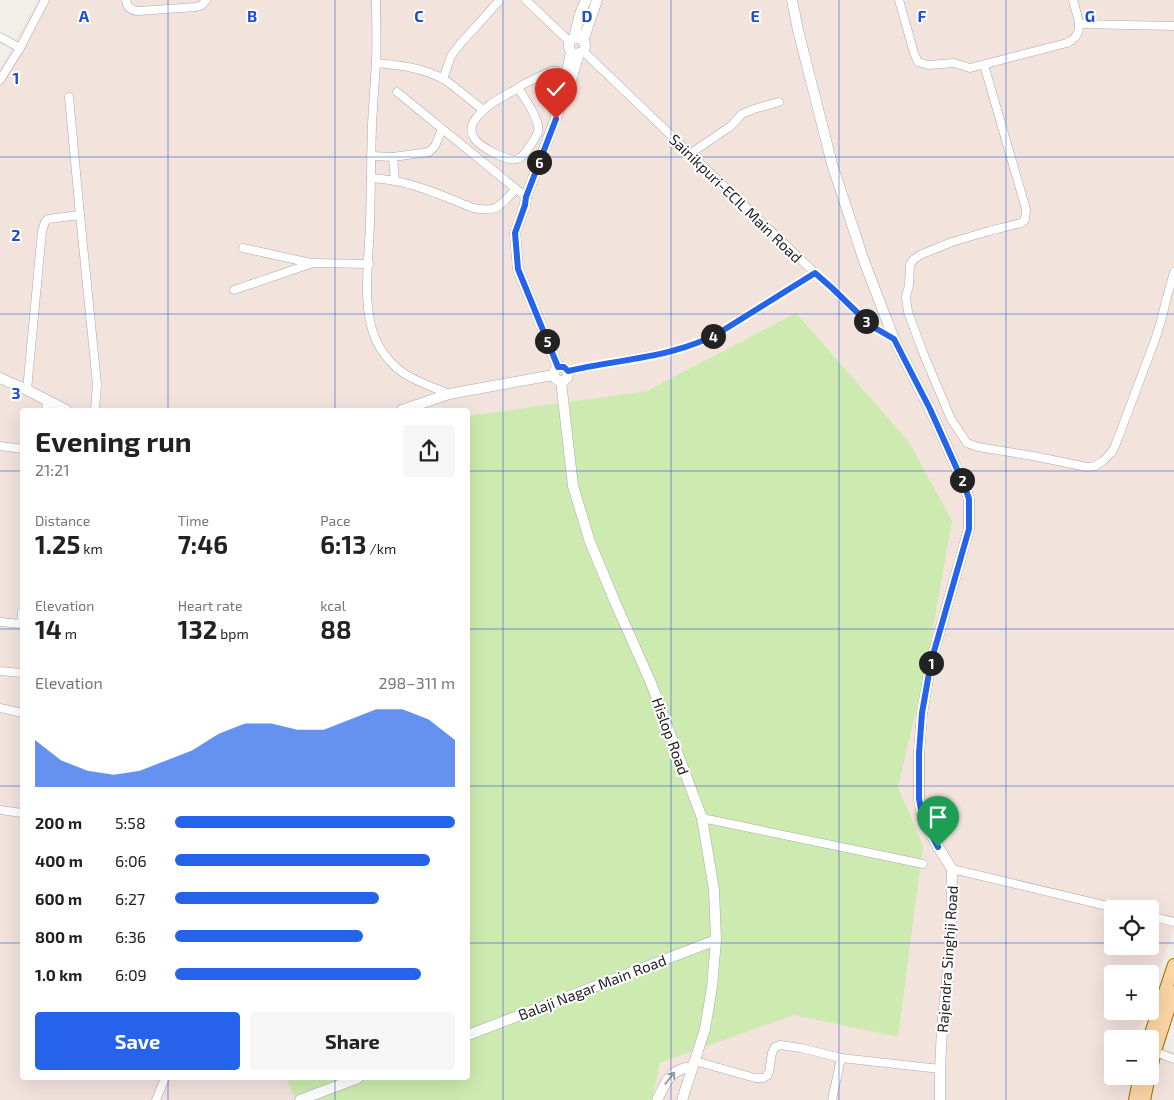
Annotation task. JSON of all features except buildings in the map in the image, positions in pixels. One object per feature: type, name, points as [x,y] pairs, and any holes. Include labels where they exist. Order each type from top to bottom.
[{"type":"main road","points":[[1159,1030],[1171,996],[1174,965]]},
{"type":"main road","points":[[1154,1030],[1171,996]]},
{"type":"main road","points":[[1135,1100],[1138,1085]]},
{"type":"main road","points":[[1144,1100],[1148,1085]]},
{"type":"street","points":[[0,80],[20,48],[45,0]]},
{"type":"street","points":[[126,0],[127,5],[132,10],[139,11],[196,7],[202,5],[206,0]]},
{"type":"street","points":[[376,0],[376,63],[368,264],[369,319],[372,332],[379,346],[397,369],[406,376],[449,394]]},
{"type":"street","name":"Sainikpuri-ECIL Main Road","points":[[526,0],[577,46],[864,319],[894,339]]},
{"type":"street","points":[[577,46],[580,14],[586,0]]},
{"type":"street","name":"Hislop Road","points":[[597,0],[577,46],[570,84],[526,197],[515,233],[518,269],[557,374],[574,486],[590,542],[652,683],[702,818],[714,890],[716,940],[712,987],[705,1029],[682,1100]]},
{"type":"street","name":"Rajendra Singhji Road","points":[[792,0],[832,164],[864,261],[894,339],[936,423],[969,499],[969,529],[931,662],[922,713],[919,753],[919,799],[923,819],[952,869],[951,939],[945,995],[940,1100]]},
{"type":"street","points":[[899,0],[918,62],[928,66],[954,63],[970,68],[1067,43],[1076,37],[1080,30],[1073,0]]},
{"type":"street","points":[[443,79],[452,56],[461,43],[499,1]]},
{"type":"street","points":[[1079,24],[1174,26]]},
{"type":"street","points":[[0,36],[20,48]]},
{"type":"street","points":[[376,63],[411,68],[443,79],[483,110]]},
{"type":"street","points":[[984,65],[1026,209],[1025,220],[1021,223],[952,242],[913,260],[910,265],[906,297],[908,312],[924,355],[951,419],[967,443],[978,448],[1033,456],[1087,467],[1095,466],[1103,461],[1111,453],[1121,432],[1162,321],[1174,272]]},
{"type":"street","points":[[518,88],[533,111],[538,131],[534,140],[520,158],[517,159],[502,157],[485,148],[474,138],[472,128],[483,110],[518,88],[551,71],[557,71],[560,74],[553,106],[556,119]]},
{"type":"street","points":[[397,92],[526,197]]},
{"type":"street","points":[[69,96],[97,384],[95,408]]},
{"type":"street","points":[[690,153],[731,126],[742,114],[779,102]]},
{"type":"street","points":[[372,156],[393,157],[429,152],[435,146],[442,129]]},
{"type":"street","points":[[393,157],[395,181]]},
{"type":"street","points":[[371,178],[395,181],[434,191],[473,208],[480,209],[496,208],[516,189]]},
{"type":"street","points":[[27,390],[42,231],[48,218],[80,215]]},
{"type":"street","points":[[243,248],[313,264],[368,264]]},
{"type":"street","points":[[234,290],[313,264]]},
{"type":"street","points":[[408,408],[449,394],[557,374],[567,378],[568,371],[668,352],[707,340],[815,273]]},
{"type":"street","points":[[0,378],[27,390],[46,406]]},
{"type":"street","points":[[0,446],[20,449]]},
{"type":"street","points":[[0,622],[20,623]]},
{"type":"street","points":[[0,671],[20,673]]},
{"type":"street","points":[[0,708],[20,712]]},
{"type":"street","points":[[0,810],[20,813]]},
{"type":"street","points":[[702,818],[923,864]]},
{"type":"street","points":[[952,869],[1104,905]]},
{"type":"street","points":[[1159,918],[1174,922]]},
{"type":"street","name":"Balaji Nagar Main Road","points":[[470,1034],[716,940]]},
{"type":"street","points":[[657,1100],[673,1073],[693,1064],[755,1078],[763,1078],[768,1074],[775,1047],[780,1046],[801,1048],[841,1058],[940,1069]]},
{"type":"street","points":[[1159,1053],[1174,1059]]},
{"type":"street","points":[[832,1100],[841,1058]]},
{"type":"street","points":[[156,1100],[164,1080]]},
{"type":"street","points":[[300,1100],[353,1080]]},
{"type":"shaded area","points":[[38,0],[1174,0],[1174,928],[1159,972],[1159,965],[1104,965],[1104,1020],[1143,1020],[1140,1030],[1104,1030],[1104,1085],[1159,1085],[1159,1045],[1174,1052],[1174,1100],[0,1100],[0,69]]},
{"type":"green space","points":[[796,313],[909,442],[952,521],[927,662],[898,787],[923,846],[898,1037],[794,1015],[660,1063],[652,1100],[296,1100],[287,1080],[470,1080],[470,416],[647,391]]},
{"type":"route","points":[[556,119],[526,197],[515,233],[518,269],[558,367],[564,367],[568,371],[668,352],[694,345],[707,340],[815,273],[864,319],[894,339],[930,409],[969,499],[969,529],[931,662],[922,713],[919,753],[919,799],[923,819],[938,847]]}]
